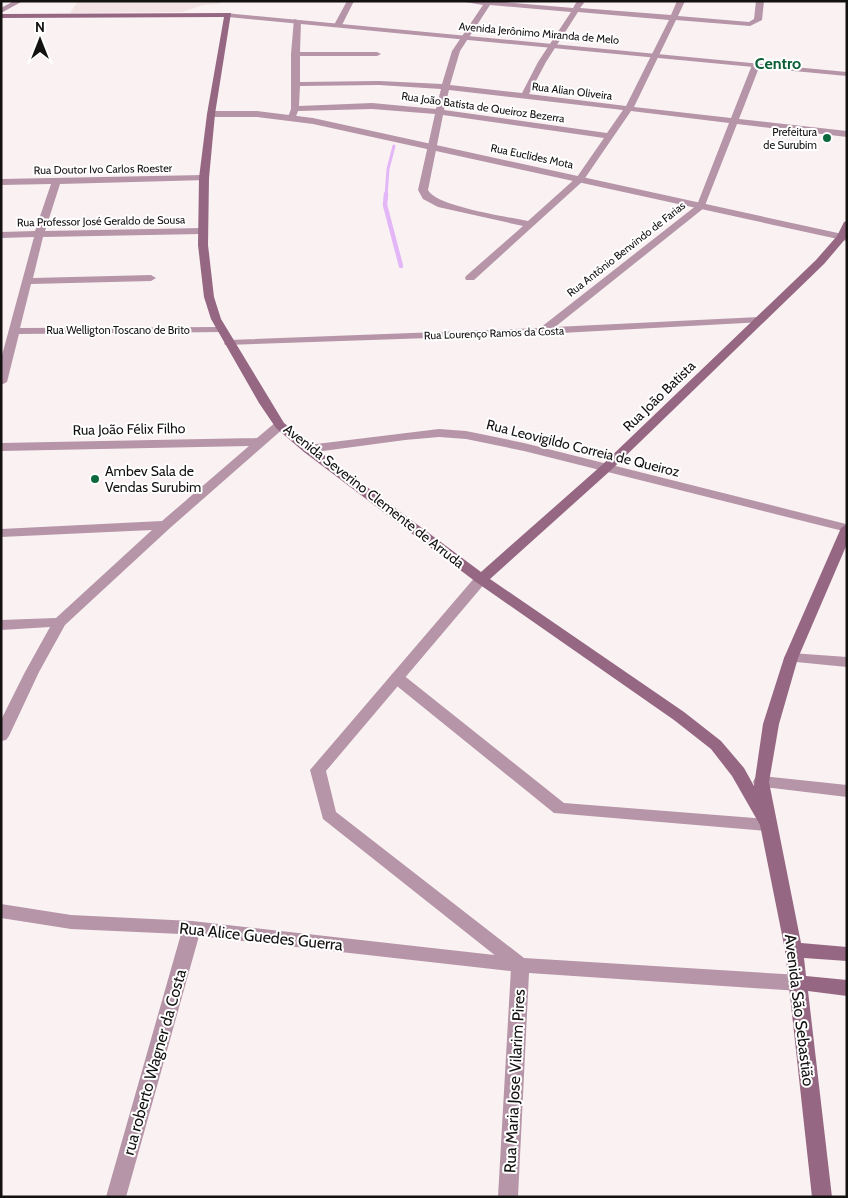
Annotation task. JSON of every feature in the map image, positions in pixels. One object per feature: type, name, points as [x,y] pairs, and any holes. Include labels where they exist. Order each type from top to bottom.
[{"type":"main road","points":[[1,16],[228,15]]},
{"type":"main road","name":"Avenida Severino Clemente de Arruda","points":[[228,15],[211,114],[204,178],[202,231],[209,297],[221,330],[280,425],[308,449],[480,579],[672,711],[716,745],[738,772],[768,825]]},
{"type":"main road","name":"Rua João Batista","points":[[480,579],[606,468],[820,262],[844,238],[847,224]]},
{"type":"main road","name":"Avenida São Sebastião","points":[[822,1197],[799,983],[761,782],[771,724],[791,658],[847,528]]},
{"type":"main road","points":[[794,950],[847,954]]},
{"type":"main road","points":[[799,983],[847,988]]},
{"type":"street","points":[[1,11],[20,1]]},
{"type":"street","points":[[338,25],[351,1]]},
{"type":"street","points":[[462,1],[750,24],[758,20],[760,1]]},
{"type":"street","points":[[524,97],[581,1]]},
{"type":"street","points":[[470,278],[580,180],[628,109],[656,56],[681,1]]},
{"type":"street","points":[[488,3],[456,51],[445,87],[423,190],[426,197],[441,205],[530,224]]},
{"type":"street","name":"Avenida Jerônimo Miranda de Melo","points":[[228,15],[847,74]]},
{"type":"street","points":[[293,113],[297,21]]},
{"type":"street","points":[[295,54],[377,54]]},
{"type":"street","name":"Rua Antônio Benvindo de Farias","points":[[543,331],[701,206],[756,65]]},
{"type":"street","name":"Rua Alian Oliveira","points":[[295,84],[378,83],[445,87],[847,134]]},
{"type":"street","name":"Rua João Batista de Queiroz Bezerra","points":[[293,113],[388,107],[440,112],[609,136]]},
{"type":"street","name":"Rua Euclides Mota","points":[[211,114],[293,113],[432,147],[844,238]]},
{"type":"street","name":"Rua Doutor Ivo Carlos Roester","points":[[1,182],[204,178]]},
{"type":"street","points":[[1,382],[39,235],[56,181]]},
{"type":"street","name":"Rua Professor José Geraldo de Sousa","points":[[1,235],[202,231]]},
{"type":"street","points":[[27,281],[151,278]]},
{"type":"street","name":"Rua Lourenço Ramos da Costa","points":[[229,343],[543,331],[760,320]]},
{"type":"street","name":"Rua Welligton Toscano de Brito","points":[[14,331],[221,330]]},
{"type":"street","points":[[1,736],[32,672],[60,622],[165,525],[258,442],[280,425]]},
{"type":"street","name":"Rua Leovigildo Correia de Queiroz","points":[[308,449],[405,436],[439,433],[466,435],[524,447],[847,528]]},
{"type":"street","name":"Rua João Félix Filho","points":[[1,447],[258,442]]},
{"type":"street","points":[[1,533],[165,525]]},
{"type":"street","points":[[480,579],[318,770],[329,815],[520,965]]},
{"type":"street","points":[[1,625],[60,622]]},
{"type":"street","points":[[791,658],[847,662]]},
{"type":"street","points":[[397,678],[560,809],[768,825]]},
{"type":"street","points":[[761,782],[847,791]]},
{"type":"street","name":"Rua Alice Guedes Guerra","points":[[1,911],[71,922],[192,928],[520,965],[799,983]]},
{"type":"street","name":"rua roberto Wagner da Costa","points":[[116,1197],[192,928]]},
{"type":"street","name":"Rua Maria Jose Vilarim Pires","points":[[508,1197],[520,965]]},
{"type":"shaded area","points":[[78,1],[221,1],[219,4],[203,5],[182,12],[70,13]]},
{"type":"waterway","points":[[386,196],[388,169],[394,146]]},
{"type":"waterway","points":[[386,194],[385,205],[401,266]]},
{"type":"place","name":"Prefeitura de Surubim","points":[[827,138]]},
{"type":"place","name":"Ambev Sala de Vendas Surubim","points":[[95,479]]},
{"type":"district","name":"Centro","points":[[778,63]]}]
